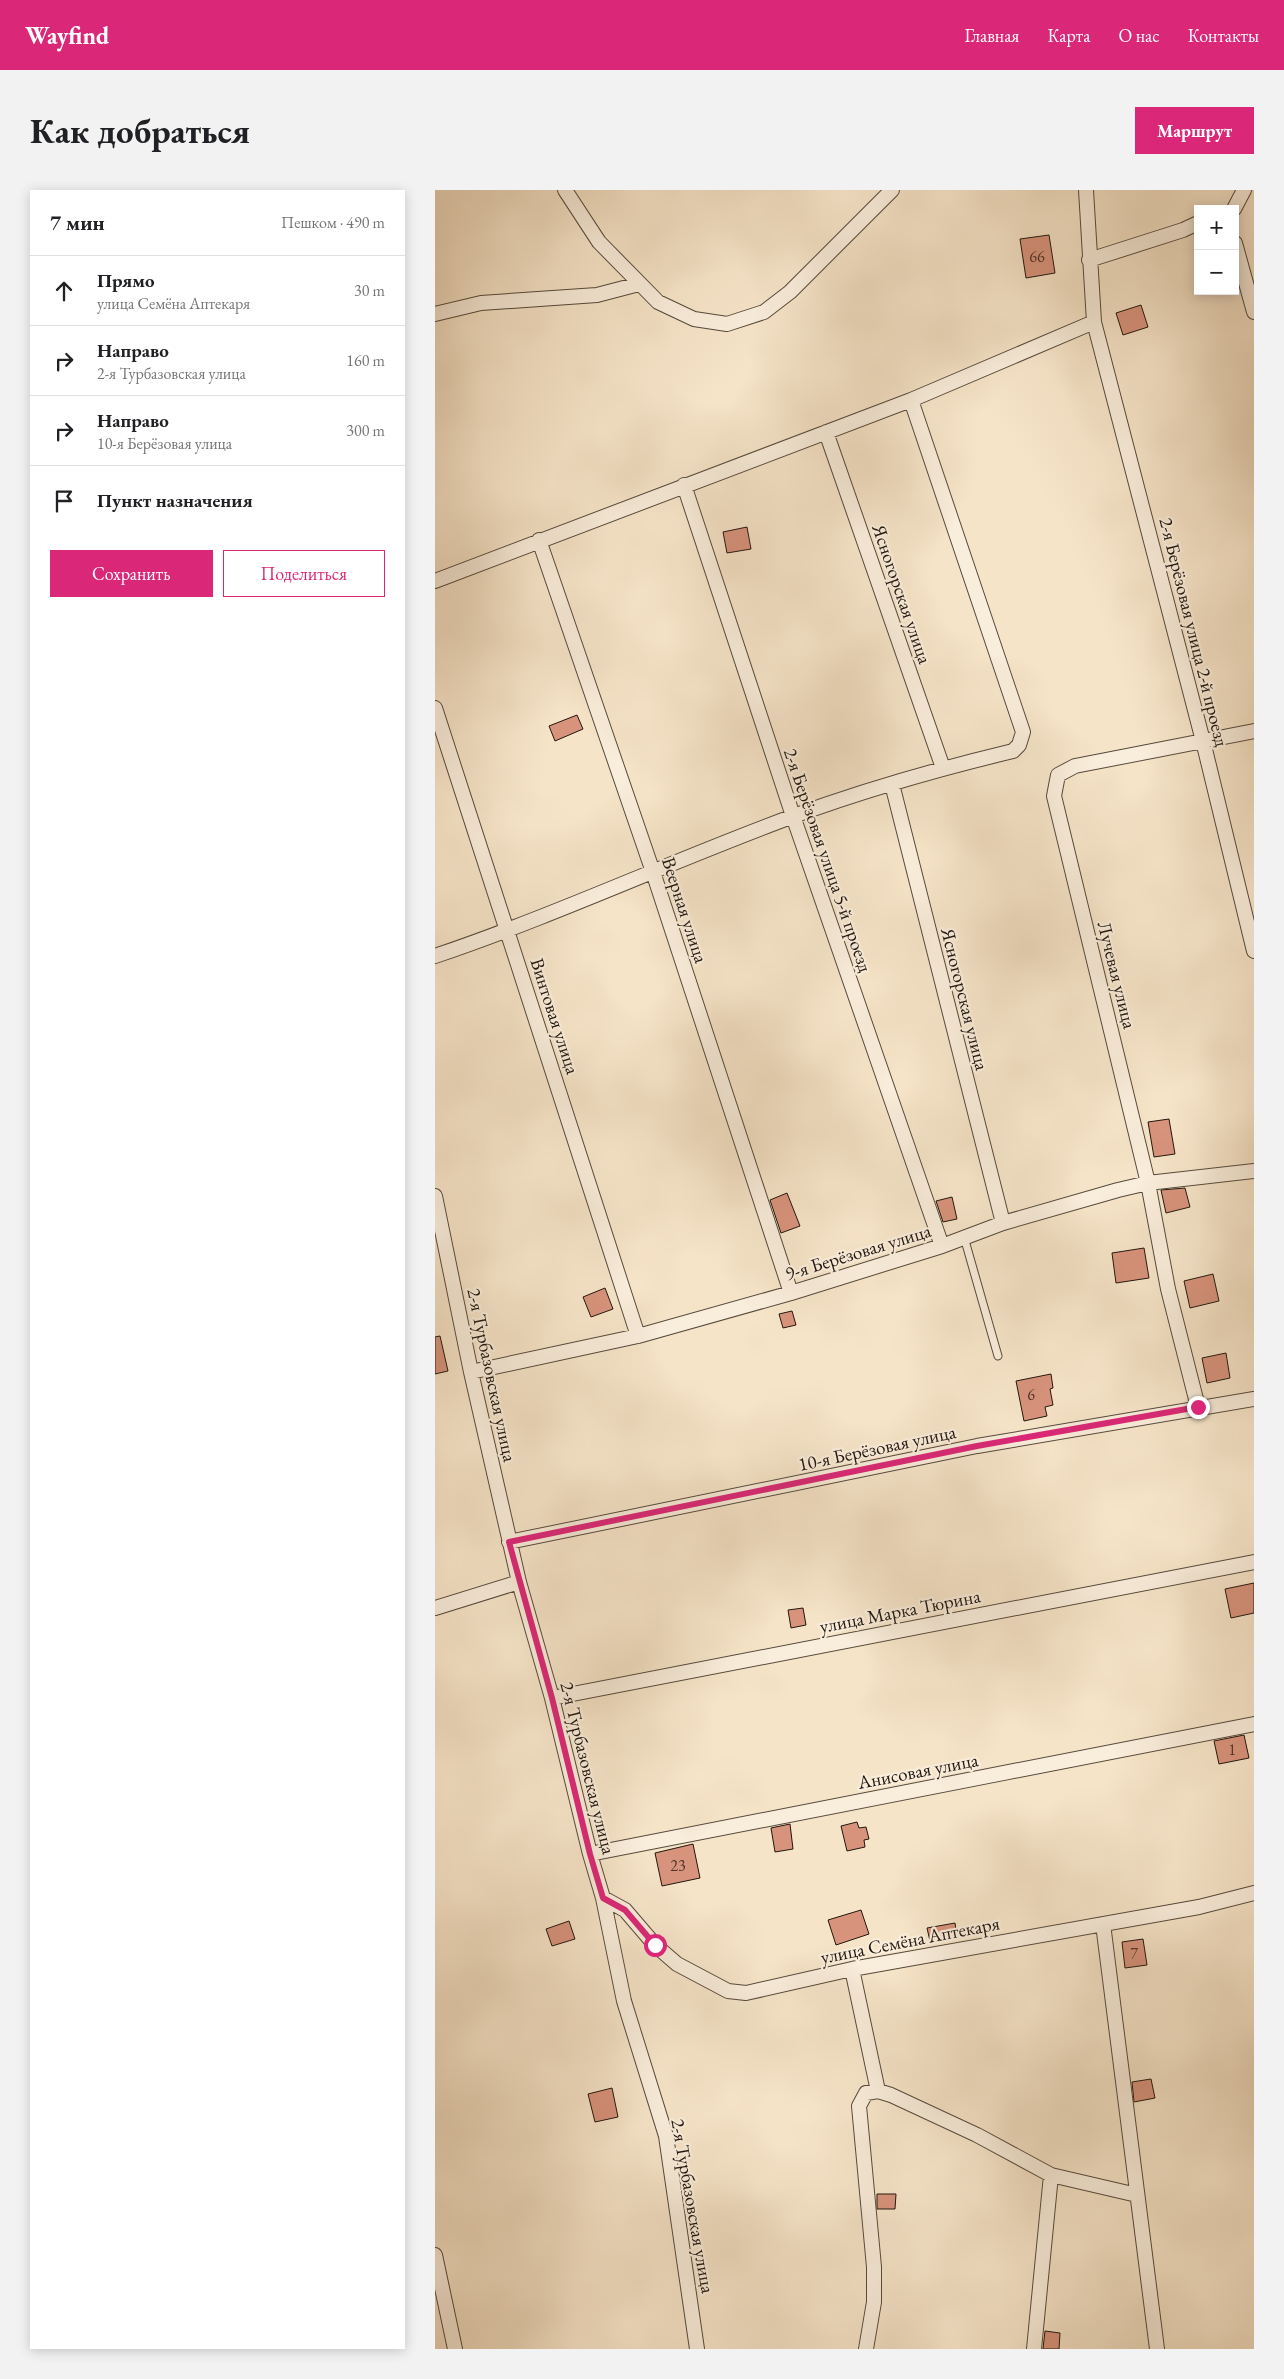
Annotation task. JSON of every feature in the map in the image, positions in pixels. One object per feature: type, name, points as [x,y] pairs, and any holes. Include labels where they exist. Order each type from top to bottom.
[{"type":"street","points":[[568,193],[599,242],[658,302],[694,320],[727,324],[764,312],[790,292],[892,190]]},
{"type":"street","name":"2-я Берёзовая улица 2-й проезд","points":[[1087,190],[1089,260],[1095,322],[1203,741],[1254,951]]},
{"type":"street","points":[[1089,260],[1194,225]]},
{"type":"street","points":[[1237,250],[1254,312]]},
{"type":"street","points":[[435,314],[481,303],[597,295],[639,284]]},
{"type":"street","points":[[435,581],[911,400],[1095,322]]},
{"type":"street","points":[[435,956],[508,931],[793,816],[943,768],[1013,751],[1019,745],[1023,732],[911,400]]},
{"type":"street","name":"Ясногорская улица","points":[[826,432],[943,768]]},
{"type":"street","name":"2-я Берёзовая улица 5-й проезд","points":[[685,485],[793,816],[942,1246]]},
{"type":"street","name":"Веерная улица","points":[[539,540],[653,872],[791,1293]]},
{"type":"street","name":"Винтовая улица","points":[[435,708],[638,1336]]},
{"type":"street","points":[[1203,741],[1254,731]]},
{"type":"street","name":"Лучевая улица","points":[[1198,1407],[1168,1289],[1148,1183],[1054,796],[1058,775],[1075,766],[1203,741]]},
{"type":"street","name":"Ясногорская улица","points":[[892,784],[1003,1223]]},
{"type":"street","name":"9-я Берёзовая улица","points":[[471,1372],[638,1336],[791,1293],[942,1246],[1003,1223],[1148,1183],[1254,1171]]},
{"type":"street","name":"2-я Турбазовская улица","points":[[435,1196],[471,1372],[509,1542],[552,1698],[590,1854],[603,1898],[624,2001],[666,2136],[697,2349]]},
{"type":"street","name":"10-я Берёзовая улица","points":[[509,1542],[977,1446],[1254,1398]]},
{"type":"street","name":"улица Марка Тюрина","points":[[552,1698],[1254,1562]]},
{"type":"street","points":[[435,1608],[519,1582]]},
{"type":"street","name":"Анисовая улица","points":[[590,1854],[1254,1724]]},
{"type":"street","name":"улица Семёна Аптекаря","points":[[603,1898],[625,1910],[655,1945],[677,1964],[728,1991],[746,1993],[852,1968],[1199,1907],[1254,1893]]},
{"type":"street","points":[[1103,1924],[1157,2349]]},
{"type":"street","points":[[852,1968],[878,2090]]},
{"type":"street","points":[[865,2349],[873,2302],[874,2267],[859,2106],[866,2093],[878,2090],[977,2135],[1051,2175],[1137,2194]]},
{"type":"street","points":[[1034,2349],[1051,2175]]},
{"type":"street","points":[[435,2256],[455,2349]]},
{"type":"lane","points":[[965,1237],[997,1356]]},
{"type":"building","points":[[1049,235],[1055,273],[1026,278],[1020,239]]},
{"type":"building","points":[[1141,305],[1148,327],[1123,335],[1116,313]]},
{"type":"building","points":[[747,527],[751,549],[727,553],[723,532]]},
{"type":"building","points":[[577,715],[583,729],[555,741],[549,726]]},
{"type":"building","points":[[1169,1119],[1175,1154],[1154,1157],[1148,1122]]},
{"type":"building","points":[[1185,1188],[1190,1207],[1166,1213],[1161,1190]]},
{"type":"building","points":[[787,1193],[800,1226],[781,1233],[770,1200]]},
{"type":"building","points":[[952,1197],[957,1219],[943,1222],[936,1201]]},
{"type":"building","points":[[1144,1248],[1149,1278],[1116,1283],[1112,1253]]},
{"type":"building","points":[[1213,1274],[1219,1301],[1190,1308],[1184,1281]]},
{"type":"building","points":[[605,1288],[613,1309],[591,1317],[583,1297]]},
{"type":"building","points":[[792,1311],[796,1325],[783,1328],[779,1314]]},
{"type":"building","points":[[440,1336],[448,1371],[435,1374],[435,1337]]},
{"type":"building","points":[[1226,1353],[1230,1378],[1207,1383],[1202,1358]]},
{"type":"building","points":[[1051,1374],[1053,1388],[1050,1389],[1053,1405],[1045,1407],[1047,1416],[1024,1421],[1016,1381]]},
{"type":"building","points":[[1254,1583],[1254,1613],[1231,1618],[1225,1589]]},
{"type":"building","points":[[803,1608],[806,1625],[791,1628],[788,1610]]},
{"type":"building","points":[[1244,1735],[1249,1758],[1219,1764],[1214,1741]]},
{"type":"building","points":[[857,1822],[859,1828],[866,1827],[869,1839],[864,1840],[865,1847],[847,1851],[841,1826]]},
{"type":"building","points":[[790,1824],[793,1849],[775,1852],[771,1828]]},
{"type":"building","points":[[693,1844],[700,1878],[662,1886],[655,1853]]},
{"type":"building","points":[[861,1910],[869,1934],[836,1945],[828,1920]]},
{"type":"building","points":[[569,1921],[575,1939],[552,1946],[546,1929]]},
{"type":"building","points":[[955,1923],[957,1936],[930,1941],[927,1928]]},
{"type":"building","points":[[1143,1939],[1147,1965],[1125,1968],[1122,1942]]},
{"type":"building","points":[[1151,2079],[1155,2098],[1134,2102],[1132,2082]]},
{"type":"building","points":[[612,2088],[618,2117],[595,2122],[588,2094]]},
{"type":"building","points":[[877,2194],[896,2194],[895,2209],[877,2209]]},
{"type":"building","points":[[1045,2331],[1060,2333],[1059,2349],[1043,2349]]},
{"type":"route","points":[[655,1945],[625,1910],[614,1902],[603,1898],[590,1854],[552,1698],[509,1542],[977,1446],[1198,1407]]}]
